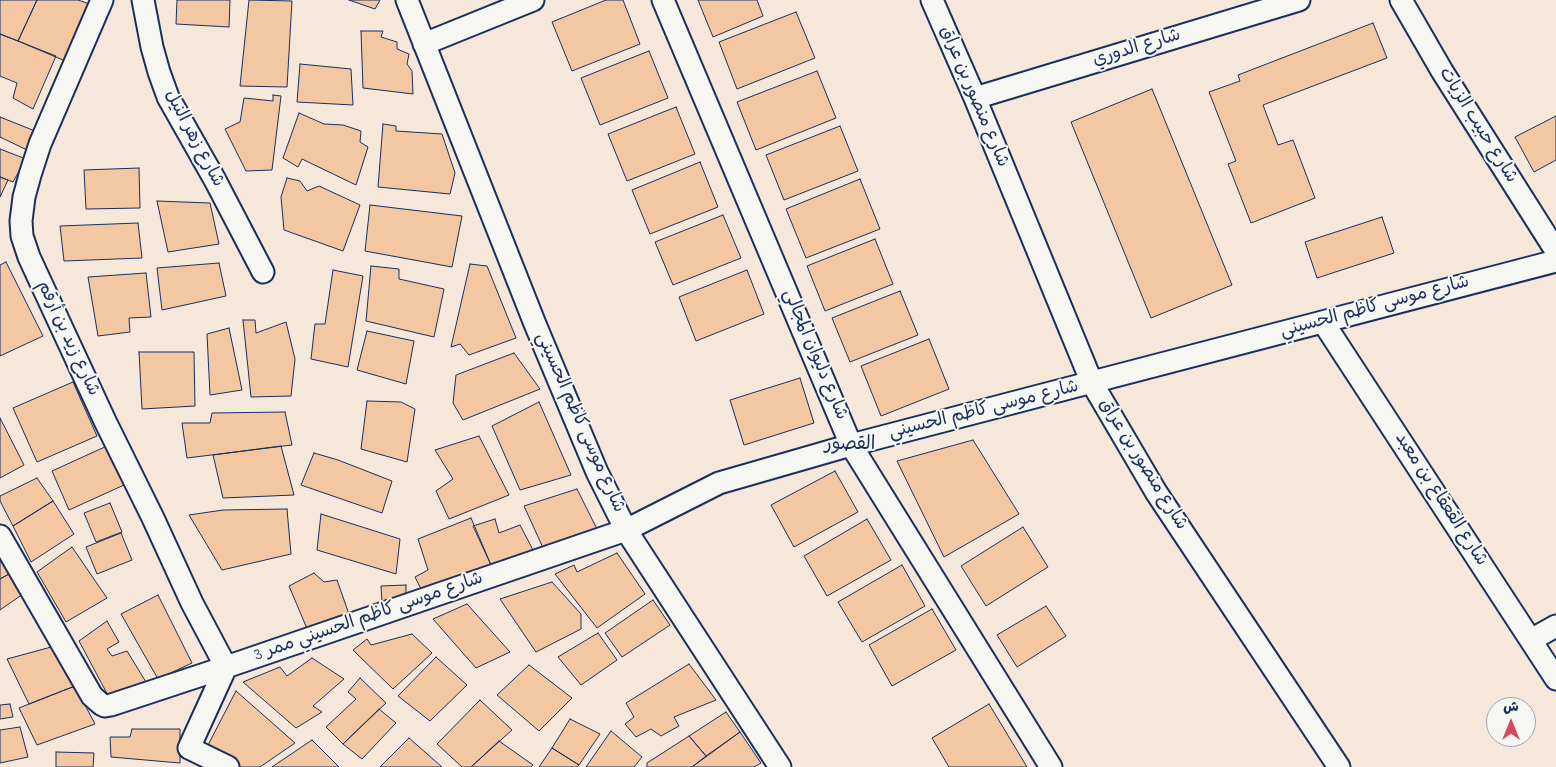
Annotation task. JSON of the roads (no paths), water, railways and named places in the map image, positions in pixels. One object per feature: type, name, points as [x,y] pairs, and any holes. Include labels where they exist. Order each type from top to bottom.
[{"type":"street","name":"شارع زيد بن أرقم","points":[[102,0],[40,144],[24,197],[21,221],[22,236],[28,257],[105,421],[192,603],[226,667]]},
{"type":"street","name":"شارع زهر النيل","points":[[143,0],[152,47],[168,97],[263,272]]},
{"type":"street","name":"شارع موسى كاظم الحسيني","points":[[407,0],[539,332],[597,472],[626,530],[719,483],[851,445],[1092,384],[1556,261]]},
{"type":"street","points":[[424,44],[533,0]]},
{"type":"street","name":"شارع دليوان المجالي","points":[[663,0],[851,445],[1051,767]]},
{"type":"street","name":"شارع منصور بن عراق","points":[[932,0],[1092,384],[1156,492],[1339,767]]},
{"type":"street","name":"شارع الدوري","points":[[974,98],[1299,0]]},
{"type":"street","name":"شارع حبيب الزيات","points":[[1401,0],[1442,71],[1556,251]]},
{"type":"street","name":"شارع القعقاع بن معبد","points":[[1323,322],[1556,679]]},
{"type":"street","name":"شارع موسى كاظم الحسيني ممر 3","points":[[0,536],[92,696],[105,706],[226,667],[626,530]]},
{"type":"street","points":[[626,530],[780,767]]},
{"type":"street","points":[[1531,640],[1556,626]]},
{"type":"street","points":[[226,667],[189,748],[228,767]]},
{"type":"district","name":"القصور","points":[[850,446]]}]
